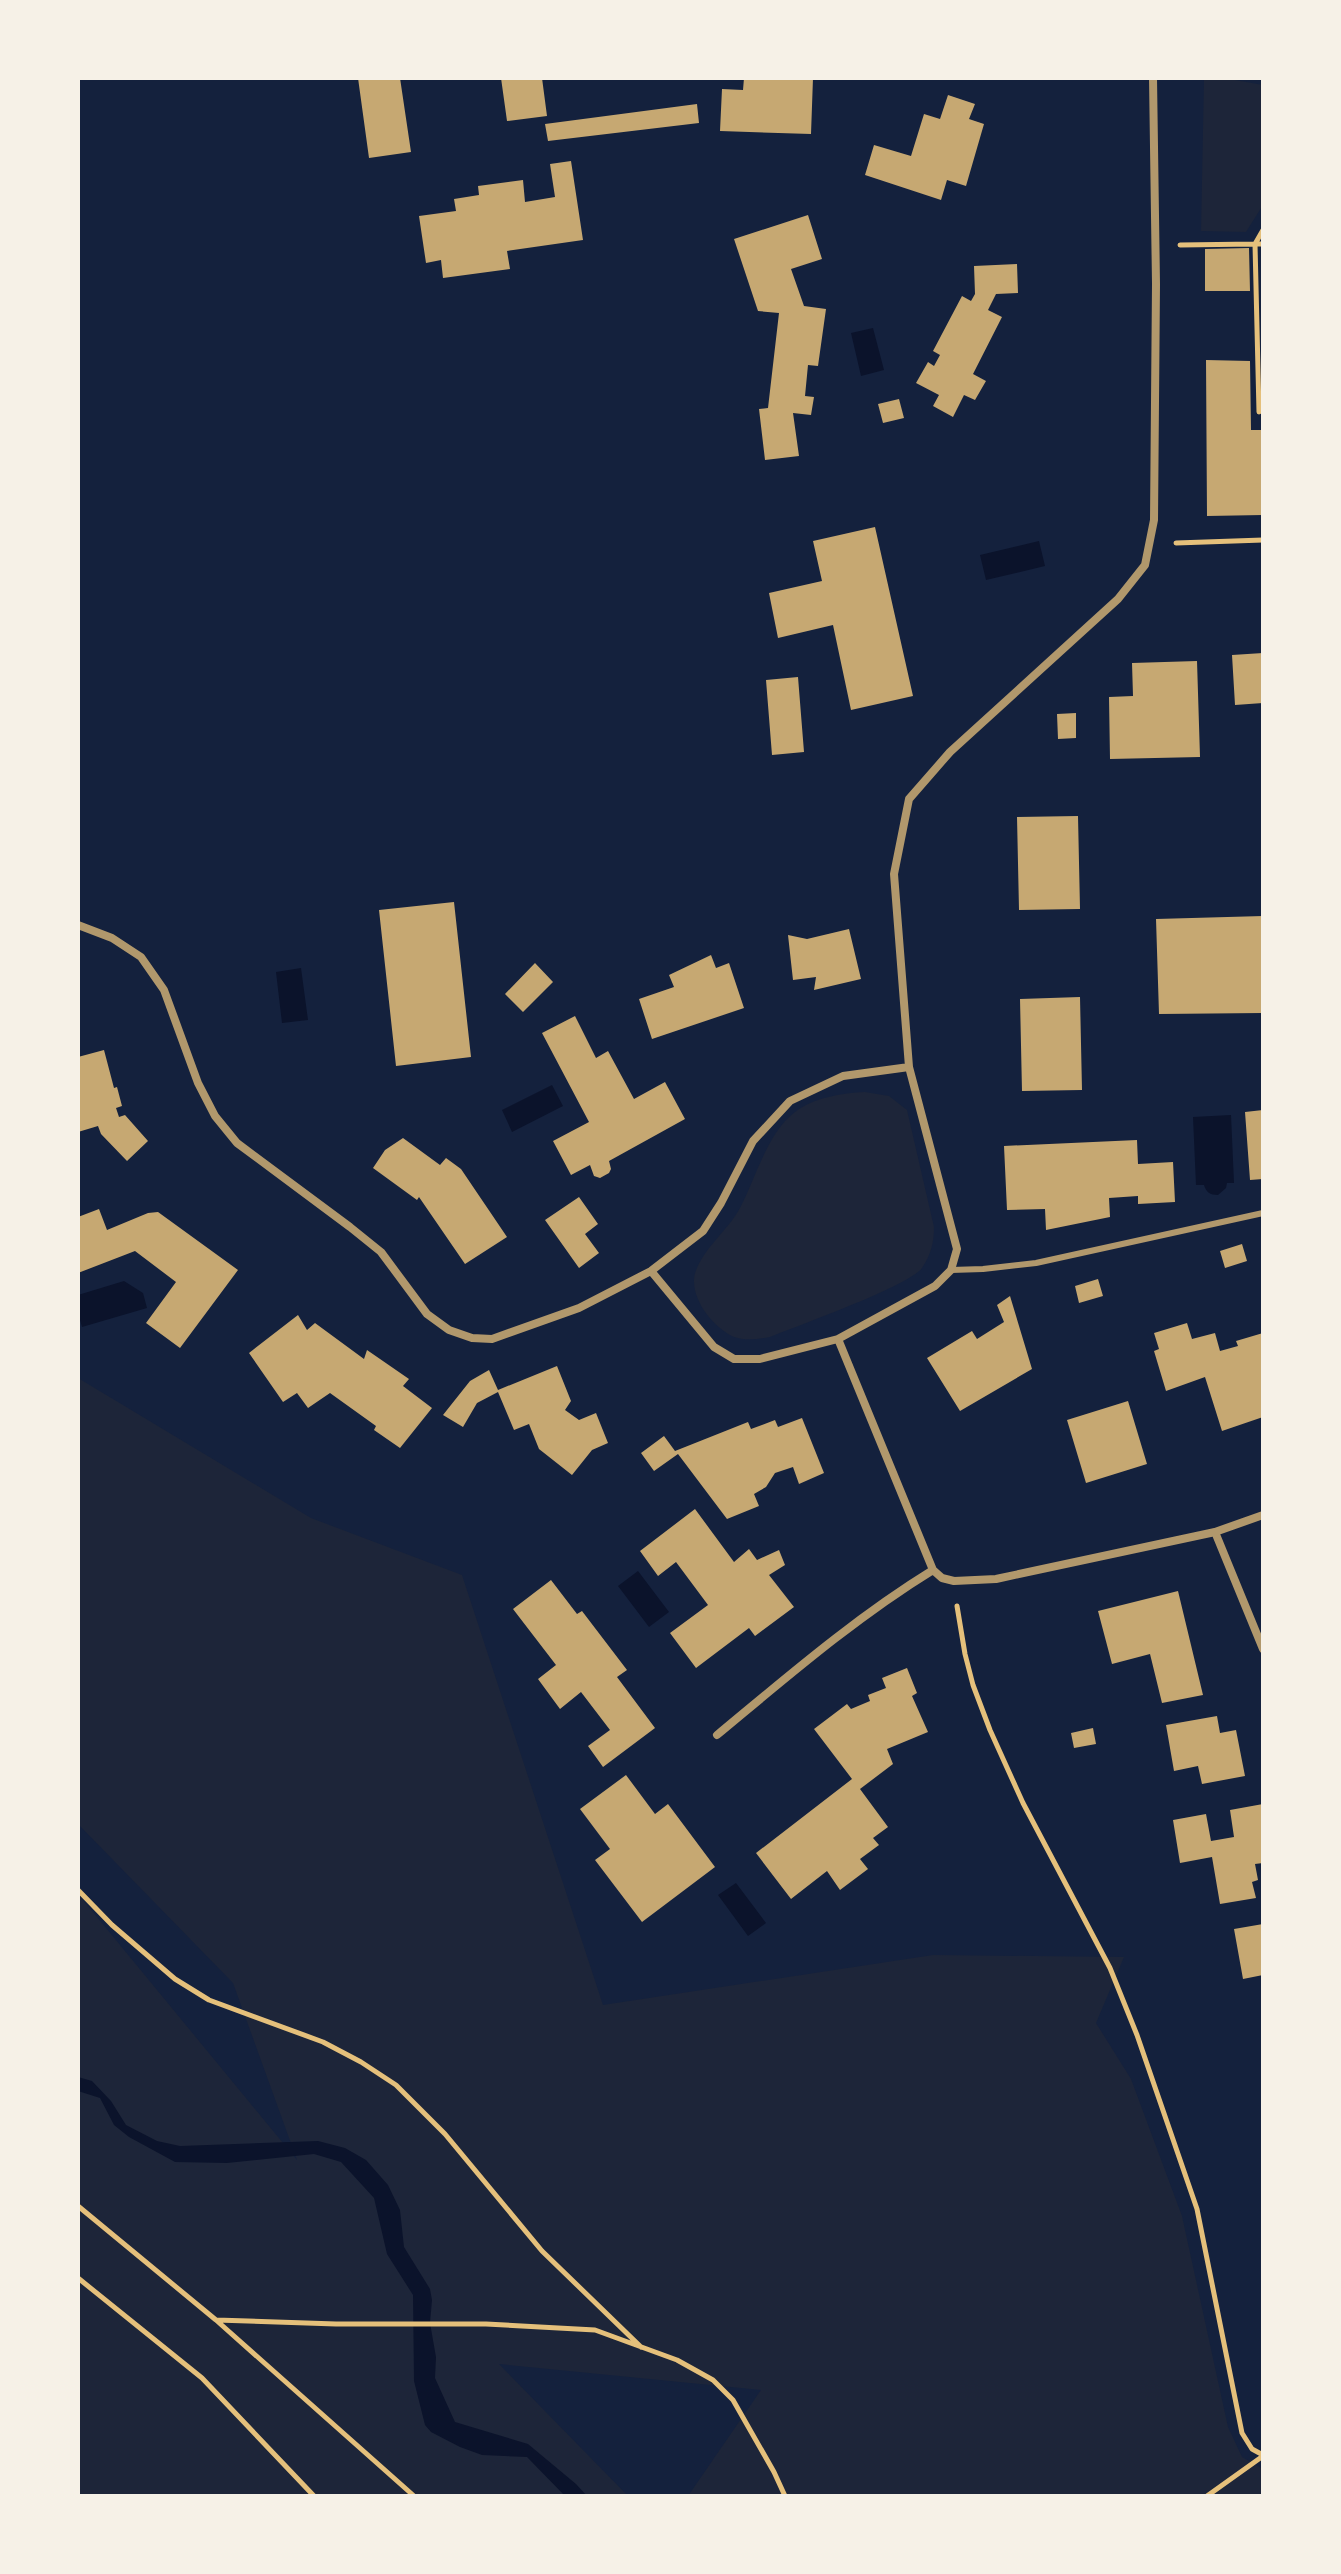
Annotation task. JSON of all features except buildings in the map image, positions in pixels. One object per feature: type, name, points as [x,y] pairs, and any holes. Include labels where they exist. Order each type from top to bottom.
[{"type":"street","points":[[651,1271],[714,1347],[734,1359],[760,1359],[838,1339],[935,1286],[951,1270],[957,1249],[909,1067],[894,874],[909,799],[950,752],[1118,599],[1145,565],[1154,520],[1156,246],[1153,78]]},
{"type":"street","points":[[78,925],[112,938],[141,957],[164,990],[209,1105],[237,1143],[381,1252],[427,1314],[449,1330],[472,1338],[492,1339],[579,1308],[651,1271],[703,1231],[753,1141],[790,1101],[843,1076],[909,1067]]},
{"type":"street","points":[[838,1339],[933,1570],[942,1578],[954,1581],[996,1579],[1215,1532],[1263,1515]]},
{"type":"street","points":[[1215,1532],[1263,1649]]},
{"type":"street","points":[[717,1735],[794,1669],[892,1596],[933,1570]]},
{"type":"lane","points":[[951,1270],[1036,1263],[1263,1213]]},
{"type":"path","points":[[1259,412],[1255,244],[1263,230]]},
{"type":"path","points":[[1156,246],[1263,244]]},
{"type":"path","points":[[1150,541],[1263,540]]},
{"type":"path","points":[[954,1581],[965,1654],[990,1730],[1023,1803],[1110,1968],[1137,2035],[1197,2209],[1242,2433],[1252,2449],[1263,2456],[1207,2496]]},
{"type":"path","points":[[78,1890],[112,1925],[165,1970],[209,2000],[323,2042],[396,2085],[445,2134],[542,2251],[641,2347]]},
{"type":"path","points":[[78,2206],[216,2320],[414,2496]]},
{"type":"path","points":[[78,2278],[202,2378],[314,2496]]},
{"type":"path","points":[[216,2320],[486,2324],[595,2330],[677,2360],[713,2380],[733,2400],[785,2496]]},
{"type":"shaded area","points":[[1204,78],[1263,85],[1263,205],[1246,232],[1201,231]]},
{"type":"shaded area","points":[[873,328],[884,370],[861,376],[851,333]]},
{"type":"shaded area","points":[[1039,541],[1045,566],[986,580],[980,555]]},
{"type":"shaded area","points":[[301,968],[308,1020],[282,1023],[276,972]]},
{"type":"shaded area","points":[[552,1085],[563,1106],[512,1132],[502,1110]]},
{"type":"shaded area","points":[[865,1092],[889,1096],[907,1110],[934,1227],[925,1263],[913,1276],[897,1285],[770,1337],[748,1339],[725,1332],[709,1317],[697,1298],[694,1277],[701,1260],[740,1208],[770,1144],[785,1121],[802,1107],[819,1100]]},
{"type":"shaded area","points":[[1231,1115],[1234,1183],[1227,1183],[1218,1195],[1207,1191],[1204,1185],[1196,1185],[1193,1117]]},
{"type":"shaded area","points":[[124,1281],[143,1293],[147,1308],[82,1327],[78,1295]]},
{"type":"shaded area","points":[[78,1378],[311,1518],[462,1575],[603,2005],[933,1955],[1124,1957],[1096,2023],[1131,2079],[1182,2216],[1228,2427],[1242,2457],[1263,2469],[1263,2496],[688,2496],[761,2390],[499,2364],[628,2496],[78,2496],[78,1894],[297,2160],[233,1983],[78,1824]]},
{"type":"shaded area","points":[[638,1571],[669,1612],[649,1627],[618,1586]]},
{"type":"shaded area","points":[[736,1883],[766,1923],[748,1936],[718,1895]]},
{"type":"shaded area","points":[[78,2077],[92,2081],[111,2101],[126,2125],[157,2141],[180,2146],[318,2141],[345,2148],[366,2160],[388,2185],[400,2210],[404,2247],[430,2289],[435,2378],[455,2422],[528,2444],[587,2496],[565,2496],[527,2457],[482,2455],[431,2432],[425,2425],[414,2381],[413,2295],[387,2254],[374,2198],[341,2162],[314,2154],[227,2163],[175,2162],[129,2137],[114,2125],[100,2098],[78,2091]]}]
